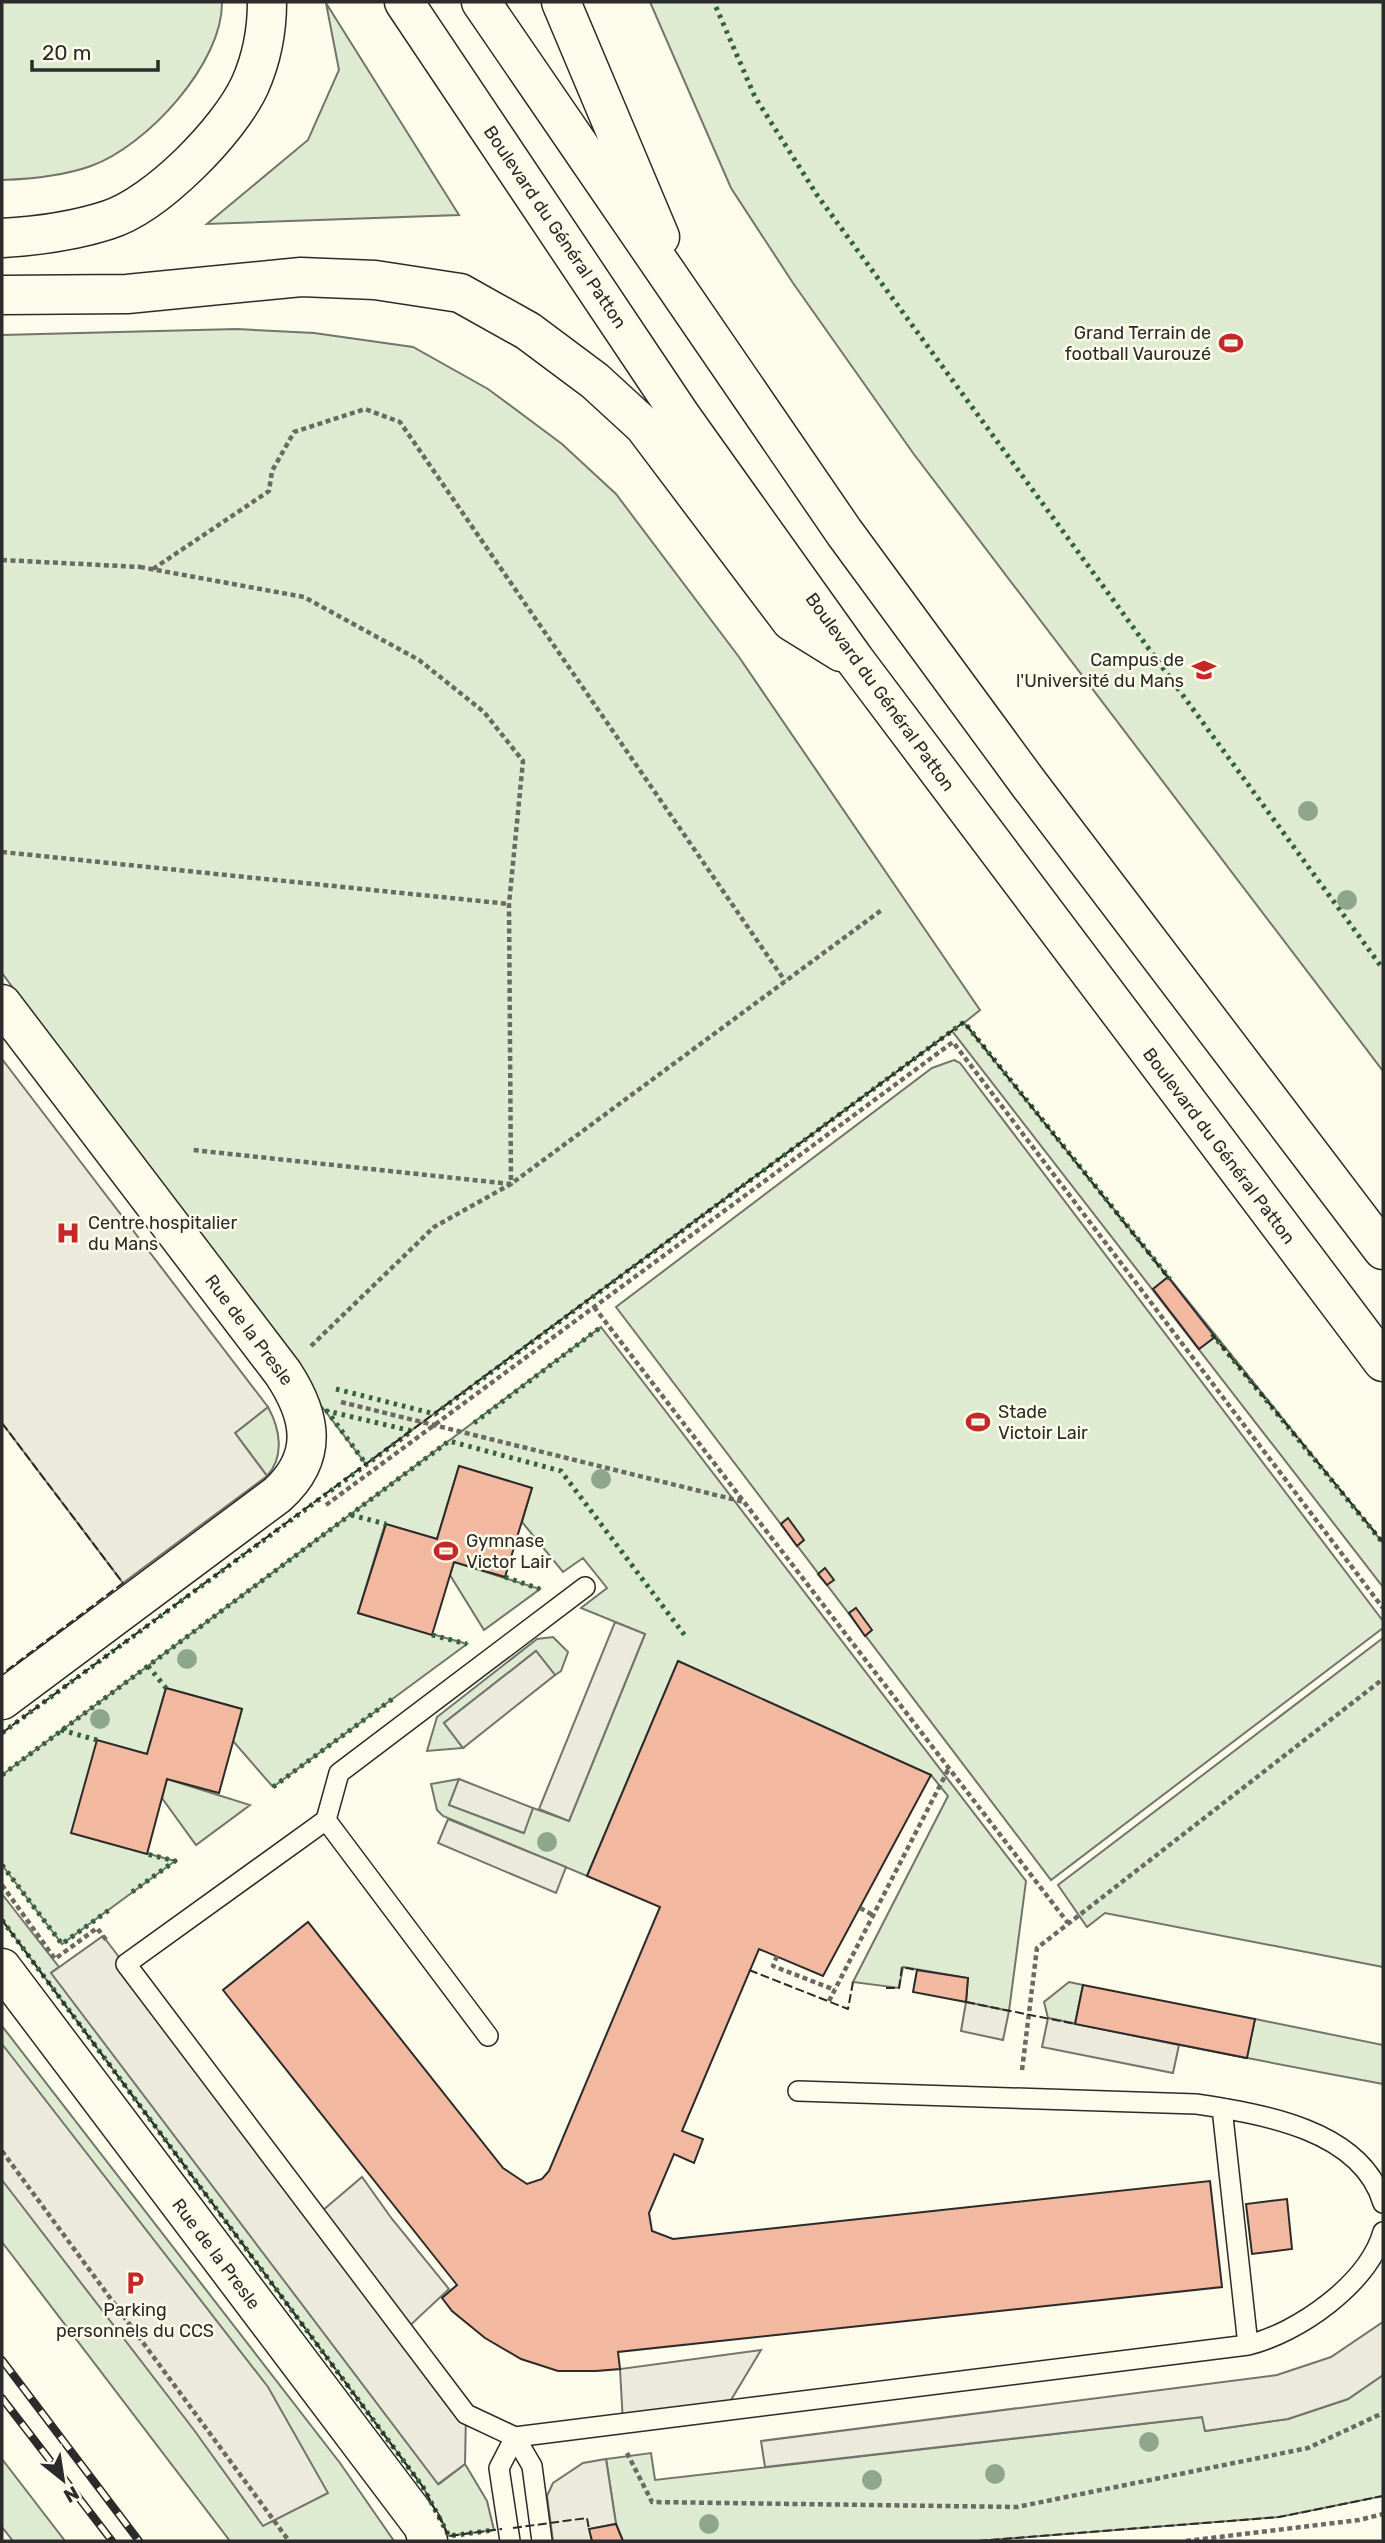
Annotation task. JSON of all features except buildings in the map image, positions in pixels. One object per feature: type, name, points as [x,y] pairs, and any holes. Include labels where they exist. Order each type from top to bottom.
[{"type":"main road","points":[[2,238],[42,236],[110,220],[171,183],[219,131],[250,87],[267,34],[267,2]]},
{"type":"main road","name":"Boulevard du Général Patton","points":[[404,2],[681,416],[855,660],[1383,1362]]},
{"type":"main road","points":[[481,2],[694,317],[844,532],[1029,784],[1383,1250]]},
{"type":"main road","points":[[561,2],[694,317]]},
{"type":"main road","points":[[2,295],[127,294],[300,276],[375,280],[460,293],[528,331],[595,381],[644,426],[791,621],[855,660]]},
{"type":"main road","name":"Rue de la Presle","points":[[2,1004],[289,1382],[306,1426],[307,1444],[301,1470],[290,1484],[2,1700]]},
{"type":"main road","name":"Rue de la Presle","points":[[2,1969],[423,2526],[428,2541]]},
{"type":"lane","points":[[585,1587],[339,1773],[326,1820],[126,1964],[466,2414],[515,2437],[1248,2345],[1272,2339],[1325,2306],[1372,2257],[1383,2232]]},
{"type":"lane","points":[[326,1820],[488,2036]]},
{"type":"lane","points":[[797,2091],[1196,2104],[1222,2108],[1257,2115],[1324,2138],[1351,2155],[1369,2171],[1383,2203]]},
{"type":"lane","points":[[1222,2108],[1248,2345]]},
{"type":"lane","points":[[510,2541],[499,2468],[515,2437]]},
{"type":"lane","points":[[515,2437],[532,2466],[542,2541]]},
{"type":"path","points":[[2,560],[153,569],[269,491],[272,471],[294,432],[365,409],[400,422],[786,981]]},
{"type":"path","points":[[140,567],[304,597],[419,660],[484,712],[523,761],[509,904],[511,1184]]},
{"type":"path","points":[[2,852],[509,904]]},
{"type":"path","points":[[744,1502],[435,1425],[289,1382],[435,1227],[511,1184],[883,908]]},
{"type":"path","points":[[324,1507],[953,1042],[1383,1608]]},
{"type":"path","points":[[193,1150],[511,1184]]},
{"type":"path","points":[[594,1307],[1068,1923]]},
{"type":"path","points":[[1019,2098],[1037,1948],[1383,1679]]},
{"type":"path","points":[[829,2001],[949,1768]]},
{"type":"path","points":[[2,1885],[55,1959],[97,1928]]},
{"type":"path","points":[[860,1908],[873,1915]]},
{"type":"path","points":[[777,1956],[773,1966],[835,1990]]},
{"type":"path","points":[[2,2151],[289,2541]]},
{"type":"path","points":[[612,2425],[652,2502],[1017,2507],[1308,2448],[1383,2413]]},
{"type":"path","points":[[1186,2541],[1359,2520],[1383,2514]]},
{"type":"green space","points":[[2,2],[222,2],[219,26],[210,51],[196,75],[178,99],[135,141],[113,156],[91,166],[47,176],[2,180]]},
{"type":"green space","name":"Campus de l'Université du Mans","points":[[650,2],[1383,2],[1383,1071],[913,453],[793,283],[731,188]]},
{"type":"green space","points":[[326,3],[459,215],[207,224],[308,140],[339,70]]},
{"type":"green space","points":[[237,329],[314,333],[413,347],[488,389],[562,444],[616,494],[739,657],[980,1010],[964,1023],[1383,1543],[1383,1587],[952,1031],[366,1464],[279,1351],[2,973],[2,335]]},
{"type":"green space","points":[[954,1060],[960,1063],[1383,1621],[1383,1628],[1051,1880],[616,1307],[932,1068]]},
{"type":"green space","points":[[601,1327],[1026,1881],[1009,2011],[966,2002],[968,1978],[903,1967],[899,1988],[853,1982],[948,1796],[931,1775],[678,1661],[587,1876],[443,1816],[437,1810],[431,1784],[459,1779],[449,1805],[523,1833],[533,1808],[569,1821],[645,1634],[581,1608],[607,1588],[583,1558],[563,1572],[522,1522],[532,1488],[459,1466],[437,1539],[385,1524],[358,1613],[467,1644],[273,1787],[233,1741],[242,1709],[166,1688],[147,1754],[98,1741],[72,1833],[175,1861],[62,1944],[2,1865],[2,1775]]},
{"type":"green space","points":[[268,1407],[279,1442],[276,1460],[267,1476],[235,1433]]},
{"type":"green space","points":[[454,1562],[540,1589],[484,1630],[450,1575]]},
{"type":"green space","points":[[553,1637],[568,1652],[561,1671],[555,1675],[536,1651],[444,1723],[463,1748],[427,1751],[437,1717],[537,1639]]},
{"type":"green space","points":[[1383,1638],[1383,1967],[1105,1913],[1087,1927],[1058,1885]]},
{"type":"green space","points":[[167,1779],[250,1805],[196,1845],[162,1798]]},
{"type":"green space","points":[[2,1894],[59,1967],[52,1972],[439,2484],[465,2464],[487,2501],[494,2530],[449,2536],[423,2487],[2,1920]]},
{"type":"green space","points":[[1069,1982],[1083,1985],[1075,2024],[1048,2018],[1044,2002]]},
{"type":"green space","points":[[1255,2019],[1383,2045],[1383,2084],[1299,2068],[1246,2058]]},
{"type":"green space","points":[[2,2026],[340,2463],[394,2541],[230,2541],[2,2242]]},
{"type":"green space","points":[[1383,2375],[1383,2496],[1279,2517],[978,2541],[623,2541],[616,2524],[606,2459],[651,2453],[655,2480],[1203,2417],[1205,2431],[1288,2419],[1348,2399]]},
{"type":"green space","points":[[2,2459],[65,2541],[13,2541],[2,2527]]},
{"type":"shaded area","name":"Centre hospitalier du Mans","points":[[2,1059],[268,1407],[235,1433],[267,1476],[123,1583],[2,1423]]},
{"type":"shaded area","points":[[615,1622],[645,1634],[569,1821],[539,1809]]},
{"type":"shaded area","points":[[536,1651],[555,1675],[463,1748],[444,1723]]},
{"type":"shaded area","points":[[459,1779],[533,1808],[524,1833],[449,1805]]},
{"type":"shaded area","points":[[448,1819],[566,1867],[556,1893],[438,1843]]},
{"type":"shaded area","points":[[103,1936],[316,2216],[362,2177],[449,2289],[404,2331],[466,2414],[465,2464],[438,2484],[51,1973]]},
{"type":"shaded area","points":[[966,2002],[1009,2011],[1003,2040],[961,2031]]},
{"type":"shaded area","points":[[1048,2018],[1179,2045],[1173,2073],[1042,2047]]},
{"type":"shaded area","name":"Parking personnels du CCS","points":[[2,2044],[268,2387],[328,2493],[263,2526],[194,2430],[2,2180]]},
{"type":"shaded area","points":[[1383,2322],[1383,2375],[1348,2399],[1288,2419],[1205,2431],[1202,2417],[765,2467],[761,2441],[1277,2375],[1331,2357]]},
{"type":"shaded area","points":[[761,2350],[725,2410],[623,2423],[620,2369]]},
{"type":"shaded area","points":[[606,2459],[616,2524],[590,2529],[592,2541],[553,2541],[547,2496],[553,2483],[583,2463]]},
{"type":"railway","points":[[2,2360],[139,2541]]},
{"type":"railway","points":[[2,2398],[112,2541]]},
{"type":"hedge","points":[[716,7],[755,97],[817,195],[1383,969]]},
{"type":"hedge","points":[[336,1389],[435,1414],[964,1022],[1170,1279]]},
{"type":"hedge","points":[[474,1423],[601,1327]]},
{"type":"hedge","points":[[1212,1334],[1383,1543]]},
{"type":"hedge","points":[[2,1733],[412,1431],[327,1411],[366,1464]]},
{"type":"hedge","points":[[2,1775],[449,1441],[561,1471],[686,1637]]},
{"type":"hedge","points":[[351,1515],[386,1524]]},
{"type":"hedge","points":[[505,1577],[540,1589]]},
{"type":"hedge","points":[[432,1635],[467,1644]]},
{"type":"hedge","points":[[148,1666],[166,1688]]},
{"type":"hedge","points":[[273,1787],[395,1697]]},
{"type":"hedge","points":[[61,1730],[97,1740]]},
{"type":"hedge","points":[[132,1892],[175,1861],[147,1854]]},
{"type":"hedge","points":[[2,1865],[62,1944],[109,1910]]},
{"type":"hedge","points":[[2,1920],[423,2487],[449,2536],[494,2530]]},
{"type":"fence","points":[[2,1733],[964,1022],[1169,1279]]},
{"type":"fence","points":[[1212,1334],[1383,1542]]},
{"type":"fence","points":[[2,1423],[123,1583],[2,1674]]},
{"type":"fence","points":[[2,1920],[423,2487],[449,2536],[502,2529]]},
{"type":"fence","points":[[886,1988],[899,1988],[902,1967],[917,1970]]},
{"type":"fence","points":[[749,1970],[848,2009],[853,1982]]},
{"type":"fence","points":[[966,2002],[1075,2024]]},
{"type":"fence","points":[[978,2541],[1279,2517],[1383,2496]]},
{"type":"fence","points":[[513,2528],[587,2518],[589,2529]]},
{"type":"place","name":"Grand Terrain de football Vaurouzé","points":[[1231,343]]},
{"type":"place","name":"Campus de l'Université du Mans","points":[[1204,670]]},
{"type":"place","name":"Centre hospitalier du Mans","points":[[68,1233]]},
{"type":"place","name":"Stade Victoir Lair","points":[[978,1422]]},
{"type":"place","name":"Gymnase Victor Lair","points":[[446,1551]]},
{"type":"place","name":"Parking personnels du CCS","points":[[135,2283]]}]
